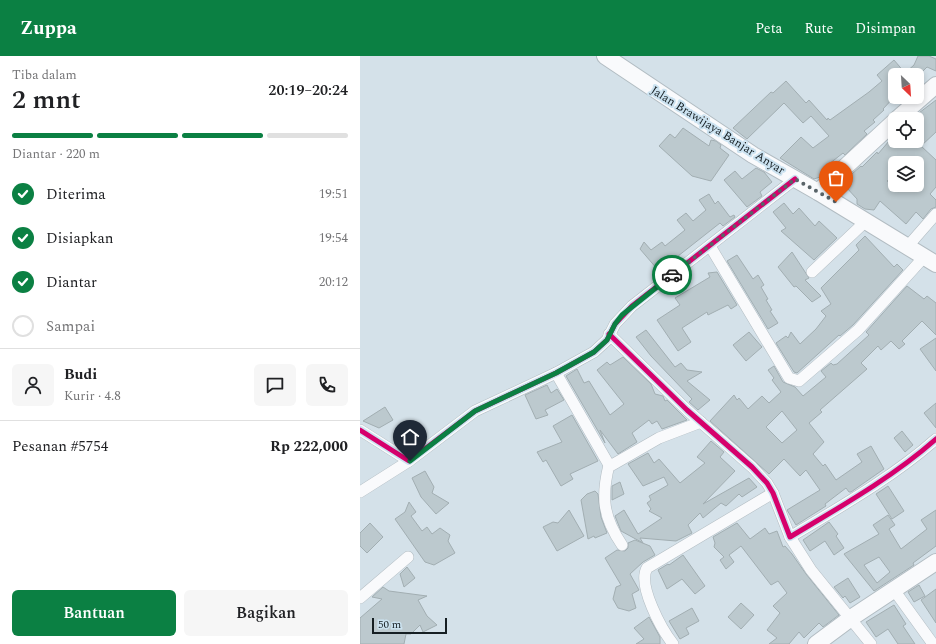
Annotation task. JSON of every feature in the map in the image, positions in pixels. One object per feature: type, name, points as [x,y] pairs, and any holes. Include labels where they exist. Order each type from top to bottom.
[{"type":"street","name":"Jalan Brawijaya Banjar Anyar","points":[[605,56],[747,151],[930,260]]},
{"type":"street","points":[[905,112],[936,85]]},
{"type":"street","points":[[818,192],[888,127]]},
{"type":"street","points":[[360,492],[410,461],[475,411],[556,373],[594,352],[607,340],[615,324],[632,306],[795,179]]},
{"type":"street","points":[[908,246],[936,214]]},
{"type":"street","points":[[812,272],[866,221]]},
{"type":"street","points":[[710,246],[789,378],[799,381],[858,330],[930,260]]},
{"type":"street","points":[[609,334],[701,422],[752,467],[767,483],[773,493],[790,537],[805,562],[871,644]]},
{"type":"street","points":[[556,373],[609,464],[605,490],[606,510],[608,522],[622,545]]},
{"type":"street","points":[[609,464],[612,465],[659,438],[701,422]]},
{"type":"street","points":[[360,430],[410,461]]},
{"type":"street","points":[[790,537],[898,469],[918,455],[936,439]]},
{"type":"street","points":[[673,644],[650,602],[643,580],[647,568],[773,493]]},
{"type":"street","points":[[360,598],[408,557]]},
{"type":"street","points":[[816,644],[851,618],[936,562]]},
{"type":"street","points":[[894,590],[933,644]]},
{"type":"building","points":[[918,56],[929,56],[936,59],[936,71],[927,67],[924,70],[924,68],[911,68],[914,65]]},
{"type":"building","points":[[894,60],[901,68],[888,68],[888,104],[883,109],[884,110],[873,120],[875,122],[864,131],[867,134],[845,155],[843,153],[829,164],[831,167],[820,177],[814,179],[780,158],[801,137],[813,148],[829,136],[811,116],[803,123],[784,103],[747,139],[733,128],[771,92],[773,93],[786,81],[806,103],[809,100],[827,120],[828,118],[830,120],[882,81],[877,75]]},
{"type":"building","points":[[936,100],[936,132],[924,143],[924,112],[920,112]]},
{"type":"building","points":[[683,128],[709,146],[711,140],[716,141],[721,145],[720,148],[729,155],[711,181],[692,176],[659,146],[670,134],[675,138]]},
{"type":"building","points":[[888,142],[888,148],[923,148],[936,160],[936,187],[930,194],[936,200],[936,207],[931,209],[923,219],[916,212],[906,224],[880,201],[874,210],[865,209],[857,204],[857,199],[846,187],[836,192],[837,187],[861,166],[862,167],[877,152],[878,154]]},
{"type":"building","points":[[756,168],[764,172],[772,182],[760,192],[762,196],[747,207],[724,180],[735,171],[742,179]]},
{"type":"building","points":[[709,194],[715,204],[718,201],[730,217],[734,215],[735,217],[723,226],[720,223],[673,260],[676,263],[665,272],[661,268],[658,270],[640,249],[644,242],[651,250],[662,242],[665,246],[685,230],[677,220],[686,213],[693,221],[706,210],[699,200]]},
{"type":"building","points":[[784,203],[793,214],[799,208],[815,226],[819,221],[837,238],[814,260],[781,231],[786,228],[773,212]]},
{"type":"building","points":[[865,236],[894,267],[897,264],[903,270],[853,325],[840,336],[839,335],[797,373],[794,372],[776,343],[786,336],[788,338],[791,332],[800,344],[816,329],[826,316],[821,311],[831,304],[821,288],[859,250],[856,245]]},
{"type":"building","points":[[792,252],[809,278],[805,280],[821,296],[812,302],[796,286],[794,287],[778,267]]},
{"type":"building","points":[[737,255],[753,279],[758,275],[764,285],[761,287],[768,299],[766,300],[772,310],[770,311],[778,323],[768,329],[727,261]]},
{"type":"building","points":[[717,272],[737,305],[731,309],[728,305],[708,315],[707,312],[682,328],[691,342],[678,351],[657,320],[680,305],[675,298],[710,277],[708,273]]},
{"type":"building","points":[[907,286],[924,299],[927,296],[936,303],[936,335],[922,321],[902,341],[905,344],[899,349],[891,341],[881,350],[878,346],[861,363],[867,369],[820,410],[822,412],[809,423],[824,442],[813,454],[823,466],[825,464],[836,480],[862,462],[857,454],[871,446],[884,469],[851,492],[849,492],[846,488],[825,504],[826,506],[796,525],[787,510],[820,490],[806,470],[800,476],[784,459],[769,474],[710,421],[734,395],[737,400],[739,398],[748,409],[762,396],[769,403],[781,392],[772,380],[774,378],[768,370],[774,366],[783,382],[795,387],[803,396],[826,377],[821,371],[831,363],[833,365],[837,364],[869,335],[866,332]],"holes":[[[782,411],[797,430],[782,443],[766,427]]]},
{"type":"building","points":[[646,330],[675,367],[681,363],[687,370],[702,372],[687,381],[710,400],[698,410],[689,402],[692,399],[651,356],[636,337]]},
{"type":"building","points":[[749,332],[762,347],[746,361],[733,345]]},
{"type":"building","points":[[936,338],[936,371],[920,349]]},
{"type":"building","points":[[623,357],[651,384],[655,394],[663,396],[665,401],[667,400],[687,420],[662,429],[657,421],[652,424],[649,420],[632,433],[637,442],[618,454],[600,430],[605,443],[566,376],[577,369],[584,383],[589,381],[610,415],[624,404],[597,370],[607,362],[610,365]]},
{"type":"building","points":[[547,385],[551,393],[557,389],[564,400],[545,410],[548,415],[536,419],[525,395]]},
{"type":"building","points":[[936,403],[936,428],[924,413]]},
{"type":"building","points":[[385,407],[393,420],[379,428],[363,421]]},
{"type":"building","points":[[572,415],[598,461],[570,474],[573,479],[561,486],[546,460],[543,462],[537,452],[562,442],[553,426]]},
{"type":"building","points":[[902,431],[913,445],[905,452],[894,438]]},
{"type":"building","points":[[711,441],[724,452],[720,457],[735,471],[703,504],[749,478],[757,487],[742,497],[739,494],[726,506],[721,503],[703,518],[700,513],[688,525],[692,533],[676,541],[640,538],[643,543],[621,531],[615,516],[624,510],[638,534],[662,518],[649,511],[651,509],[647,503],[651,500],[649,496],[668,485],[664,477],[643,486],[628,464],[648,453],[654,463],[659,459],[680,483],[705,463],[697,457]]},
{"type":"building","points":[[425,471],[434,487],[432,493],[449,503],[436,514],[421,497],[412,478]]},
{"type":"building","points":[[620,482],[624,494],[612,500],[612,486]]},
{"type":"building","points":[[888,486],[904,511],[892,519],[876,494]]},
{"type":"building","points":[[595,491],[598,494],[601,517],[607,533],[588,539],[581,500],[587,494]]},
{"type":"building","points":[[409,502],[416,512],[411,516],[422,531],[427,527],[432,534],[440,528],[450,535],[448,541],[455,553],[434,565],[425,562],[395,519],[405,512]]},
{"type":"building","points":[[569,510],[584,536],[557,551],[543,527],[553,522],[558,523]]},
{"type":"building","points":[[936,510],[936,546],[913,563],[914,565],[874,591],[844,554],[879,534],[873,525],[888,515],[895,525],[889,529],[901,549],[927,529],[921,520]],"holes":[[[879,557],[890,572],[877,583],[864,565]]]},
{"type":"building","points":[[829,522],[838,534],[836,536],[844,548],[834,555],[825,541],[810,551],[803,540]]},
{"type":"building","points":[[370,523],[383,537],[367,553],[360,546],[360,533]]},
{"type":"building","points":[[737,523],[750,539],[765,528],[769,534],[777,531],[783,547],[785,546],[792,554],[839,615],[823,627],[819,623],[804,638],[799,632],[789,644],[769,644],[777,638],[767,630],[780,613],[773,606],[787,593],[778,581],[771,585],[741,546],[729,555],[734,562],[726,569],[720,560],[724,557],[714,547],[715,543],[713,537]]},
{"type":"building","points":[[635,540],[650,546],[655,555],[643,562],[630,574],[639,590],[632,594],[636,608],[629,611],[618,608],[613,599],[616,587],[621,585],[605,558],[617,550],[625,551],[628,548],[628,543]]},
{"type":"building","points":[[683,555],[705,586],[695,594],[682,579],[667,589],[658,570],[668,564],[669,565]]},
{"type":"building","points":[[407,567],[415,578],[404,587],[400,574]]},
{"type":"building","points":[[848,578],[860,597],[850,603],[845,596],[843,598],[834,587]]},
{"type":"building","points":[[919,585],[925,596],[914,602],[908,592]]},
{"type":"building","points":[[383,587],[389,591],[427,596],[418,600],[427,616],[437,625],[423,632],[420,625],[411,634],[406,634],[404,644],[360,644],[360,618],[382,599],[372,597]]},
{"type":"building","points":[[936,589],[936,623],[921,600]]},
{"type":"building","points":[[741,603],[754,615],[741,629],[728,617]]},
{"type":"building","points":[[894,605],[906,624],[903,626],[915,644],[898,644],[888,629],[876,637],[866,622]]},
{"type":"building","points":[[692,608],[699,621],[686,628],[689,634],[680,639],[669,621]]},
{"type":"building","points":[[649,617],[660,637],[660,644],[636,644],[644,639],[634,628]]},
{"type":"cycle path","points":[[360,430],[409,461],[475,411],[556,373],[594,352],[607,340],[615,324],[632,306],[795,179]]},
{"type":"cycle path","points":[[609,334],[687,410],[752,467],[767,483],[773,493],[790,537],[884,479],[936,439]]},
{"type":"way so far","points":[[672,275],[795,179],[836,202]]},
{"type":"route","points":[[410,461],[475,411],[556,373],[594,352],[607,340],[615,324],[622,315],[672,275]]}]
